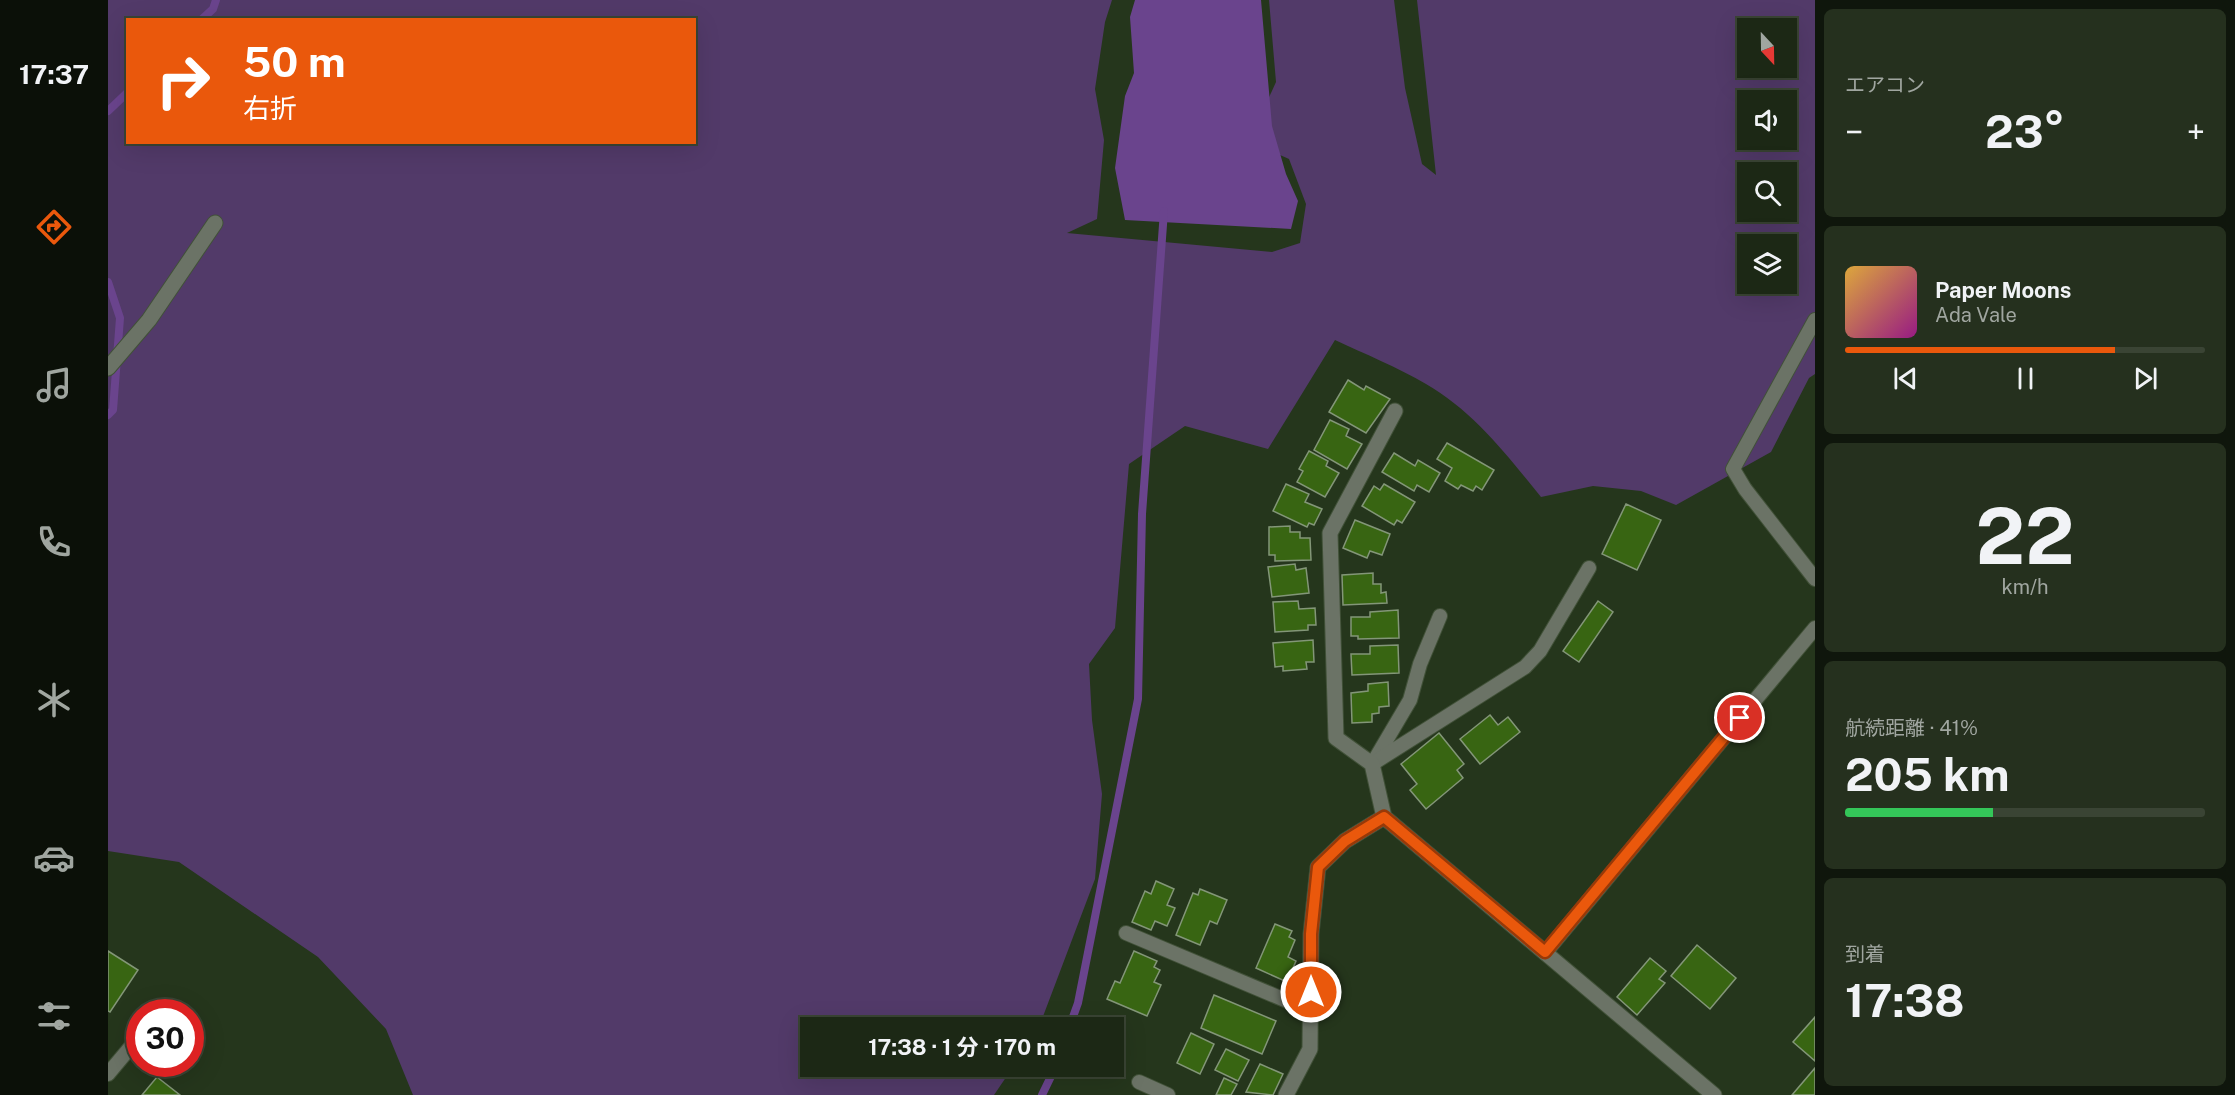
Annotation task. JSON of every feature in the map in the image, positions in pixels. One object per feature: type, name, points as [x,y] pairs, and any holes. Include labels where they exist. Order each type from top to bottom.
[{"type":"street","points":[[108,368],[149,320],[215,223]]},
{"type":"street","points":[[1395,411],[1330,533],[1336,738],[1372,764],[1384,817],[1714,1095]]},
{"type":"street","points":[[1286,1095],[1310,1049],[1311,934],[1318,867],[1345,841],[1384,817]]},
{"type":"lane","points":[[1815,320],[1733,469],[1745,489],[1815,579]]},
{"type":"lane","points":[[1372,764],[1525,667],[1540,651],[1589,568]]},
{"type":"lane","points":[[1372,764],[1410,700],[1420,664],[1440,616]]},
{"type":"lane","points":[[1545,952],[1815,628]]},
{"type":"lane","points":[[1126,933],[1311,1011]]},
{"type":"lane","points":[[108,1074],[126,1051]]},
{"type":"lane","points":[[1139,1082],[1168,1095]]},
{"type":"shaded area","points":[[108,0],[1112,0],[1105,22],[1095,89],[1104,140],[1097,219],[1067,233],[1272,252],[1300,243],[1306,204],[1289,159],[1260,146],[1255,128],[1276,82],[1269,0],[1394,0],[1405,88],[1422,164],[1436,175],[1417,0],[1815,0],[1815,374],[1809,378],[1771,452],[1676,505],[1641,491],[1593,486],[1541,497],[1488,435],[1459,407],[1404,372],[1335,340],[1268,449],[1185,426],[1129,464],[1115,628],[1089,664],[1092,720],[1102,794],[1095,879],[1043,1017],[800,1017],[800,1077],[1006,1077],[994,1095],[413,1095],[386,1029],[318,957],[179,862],[108,851]]},
{"type":"shaded area","points":[[1135,0],[1261,0],[1272,126],[1286,174],[1298,201],[1291,229],[1125,220],[1115,168],[1125,96],[1134,73],[1130,17]]},
{"type":"building","points":[[1348,380],[1364,390],[1366,386],[1390,399],[1366,433],[1329,412]]},
{"type":"building","points":[[1330,420],[1349,429],[1346,436],[1362,444],[1347,469],[1314,450]]},
{"type":"building","points":[[1447,443],[1494,470],[1482,490],[1476,486],[1473,491],[1461,485],[1458,489],[1445,481],[1452,468],[1437,459]]},
{"type":"building","points":[[1309,451],[1328,461],[1326,466],[1339,473],[1325,497],[1297,482],[1303,471],[1299,469]]},
{"type":"building","points":[[1394,453],[1415,466],[1418,460],[1440,473],[1429,492],[1417,485],[1414,491],[1382,472]]},
{"type":"building","points":[[1286,484],[1309,494],[1305,502],[1322,509],[1314,525],[1309,523],[1307,527],[1273,511]]},
{"type":"building","points":[[1384,484],[1415,502],[1402,523],[1397,520],[1394,525],[1362,506],[1374,486],[1380,490]]},
{"type":"building","points":[[1626,504],[1661,520],[1637,570],[1602,554]]},
{"type":"building","points":[[1355,520],[1390,534],[1382,555],[1370,551],[1367,558],[1343,548]]},
{"type":"building","points":[[1290,526],[1290,532],[1300,532],[1300,538],[1310,538],[1311,560],[1275,561],[1275,555],[1269,555],[1269,527]]},
{"type":"building","points":[[1295,564],[1296,570],[1306,568],[1309,593],[1272,597],[1268,567]]},
{"type":"building","points":[[1373,573],[1373,584],[1381,584],[1381,593],[1386,592],[1387,603],[1343,605],[1342,575]]},
{"type":"building","points":[[1298,601],[1299,609],[1315,608],[1316,625],[1308,625],[1308,630],[1275,632],[1273,602]]},
{"type":"building","points":[[1598,601],[1613,612],[1579,662],[1563,651]]},
{"type":"building","points":[[1398,610],[1399,638],[1358,639],[1358,636],[1351,636],[1351,617],[1370,617],[1370,612]]},
{"type":"building","points":[[1313,640],[1314,662],[1306,662],[1307,669],[1283,671],[1283,666],[1275,667],[1273,643]]},
{"type":"building","points":[[1398,645],[1399,673],[1352,675],[1351,654],[1370,654],[1370,646]]},
{"type":"building","points":[[1388,682],[1389,706],[1379,707],[1379,713],[1372,714],[1372,722],[1352,723],[1351,693],[1368,691],[1368,684]]},
{"type":"building","points":[[1490,715],[1498,725],[1508,717],[1520,732],[1480,764],[1460,739]]},
{"type":"building","points":[[1439,733],[1464,764],[1457,770],[1463,778],[1426,809],[1410,790],[1417,784],[1401,764]]},
{"type":"building","points":[[1156,881],[1174,889],[1167,905],[1175,908],[1167,926],[1155,921],[1151,930],[1132,922],[1145,891],[1151,894]]},
{"type":"building","points":[[1200,889],[1227,900],[1217,924],[1210,921],[1200,945],[1176,935],[1193,893],[1198,895]]},
{"type":"building","points":[[1275,924],[1292,931],[1289,937],[1295,940],[1288,957],[1296,961],[1287,982],[1256,968]]},
{"type":"building","points":[[1697,945],[1736,978],[1710,1009],[1671,976]]},
{"type":"building","points":[[108,951],[138,970],[110,1012],[108,1011]]},
{"type":"building","points":[[1134,951],[1157,961],[1154,967],[1160,970],[1154,982],[1161,985],[1147,1016],[1107,999],[1115,981],[1120,983]]},
{"type":"building","points":[[1650,958],[1666,971],[1659,979],[1665,983],[1637,1015],[1617,997]]},
{"type":"building","points":[[1214,995],[1276,1021],[1262,1054],[1201,1028]]},
{"type":"building","points":[[1815,1017],[1815,1061],[1793,1042]]},
{"type":"building","points":[[1191,1033],[1214,1044],[1200,1074],[1177,1063]]},
{"type":"building","points":[[1226,1049],[1249,1060],[1238,1081],[1215,1070]]},
{"type":"building","points":[[1260,1064],[1283,1074],[1273,1095],[1246,1092]]},
{"type":"building","points":[[1815,1068],[1815,1095],[1792,1095]]},
{"type":"building","points":[[157,1077],[180,1095],[142,1095]]},
{"type":"building","points":[[1224,1078],[1237,1084],[1231,1095],[1216,1095]]},
{"type":"waterway","points":[[203,18],[213,9],[216,0]]},
{"type":"waterway","points":[[108,111],[126,94]]},
{"type":"waterway","points":[[1073,1017],[1078,1003],[1138,699],[1142,514],[1164,211]]},
{"type":"waterway","points":[[108,282],[120,318],[113,410],[108,415]]},
{"type":"waterway","points":[[1042,1095],[1051,1077]]},
{"type":"route","points":[[1311,992],[1311,934],[1318,867],[1345,841],[1384,817],[1545,952],[1740,718]]}]
